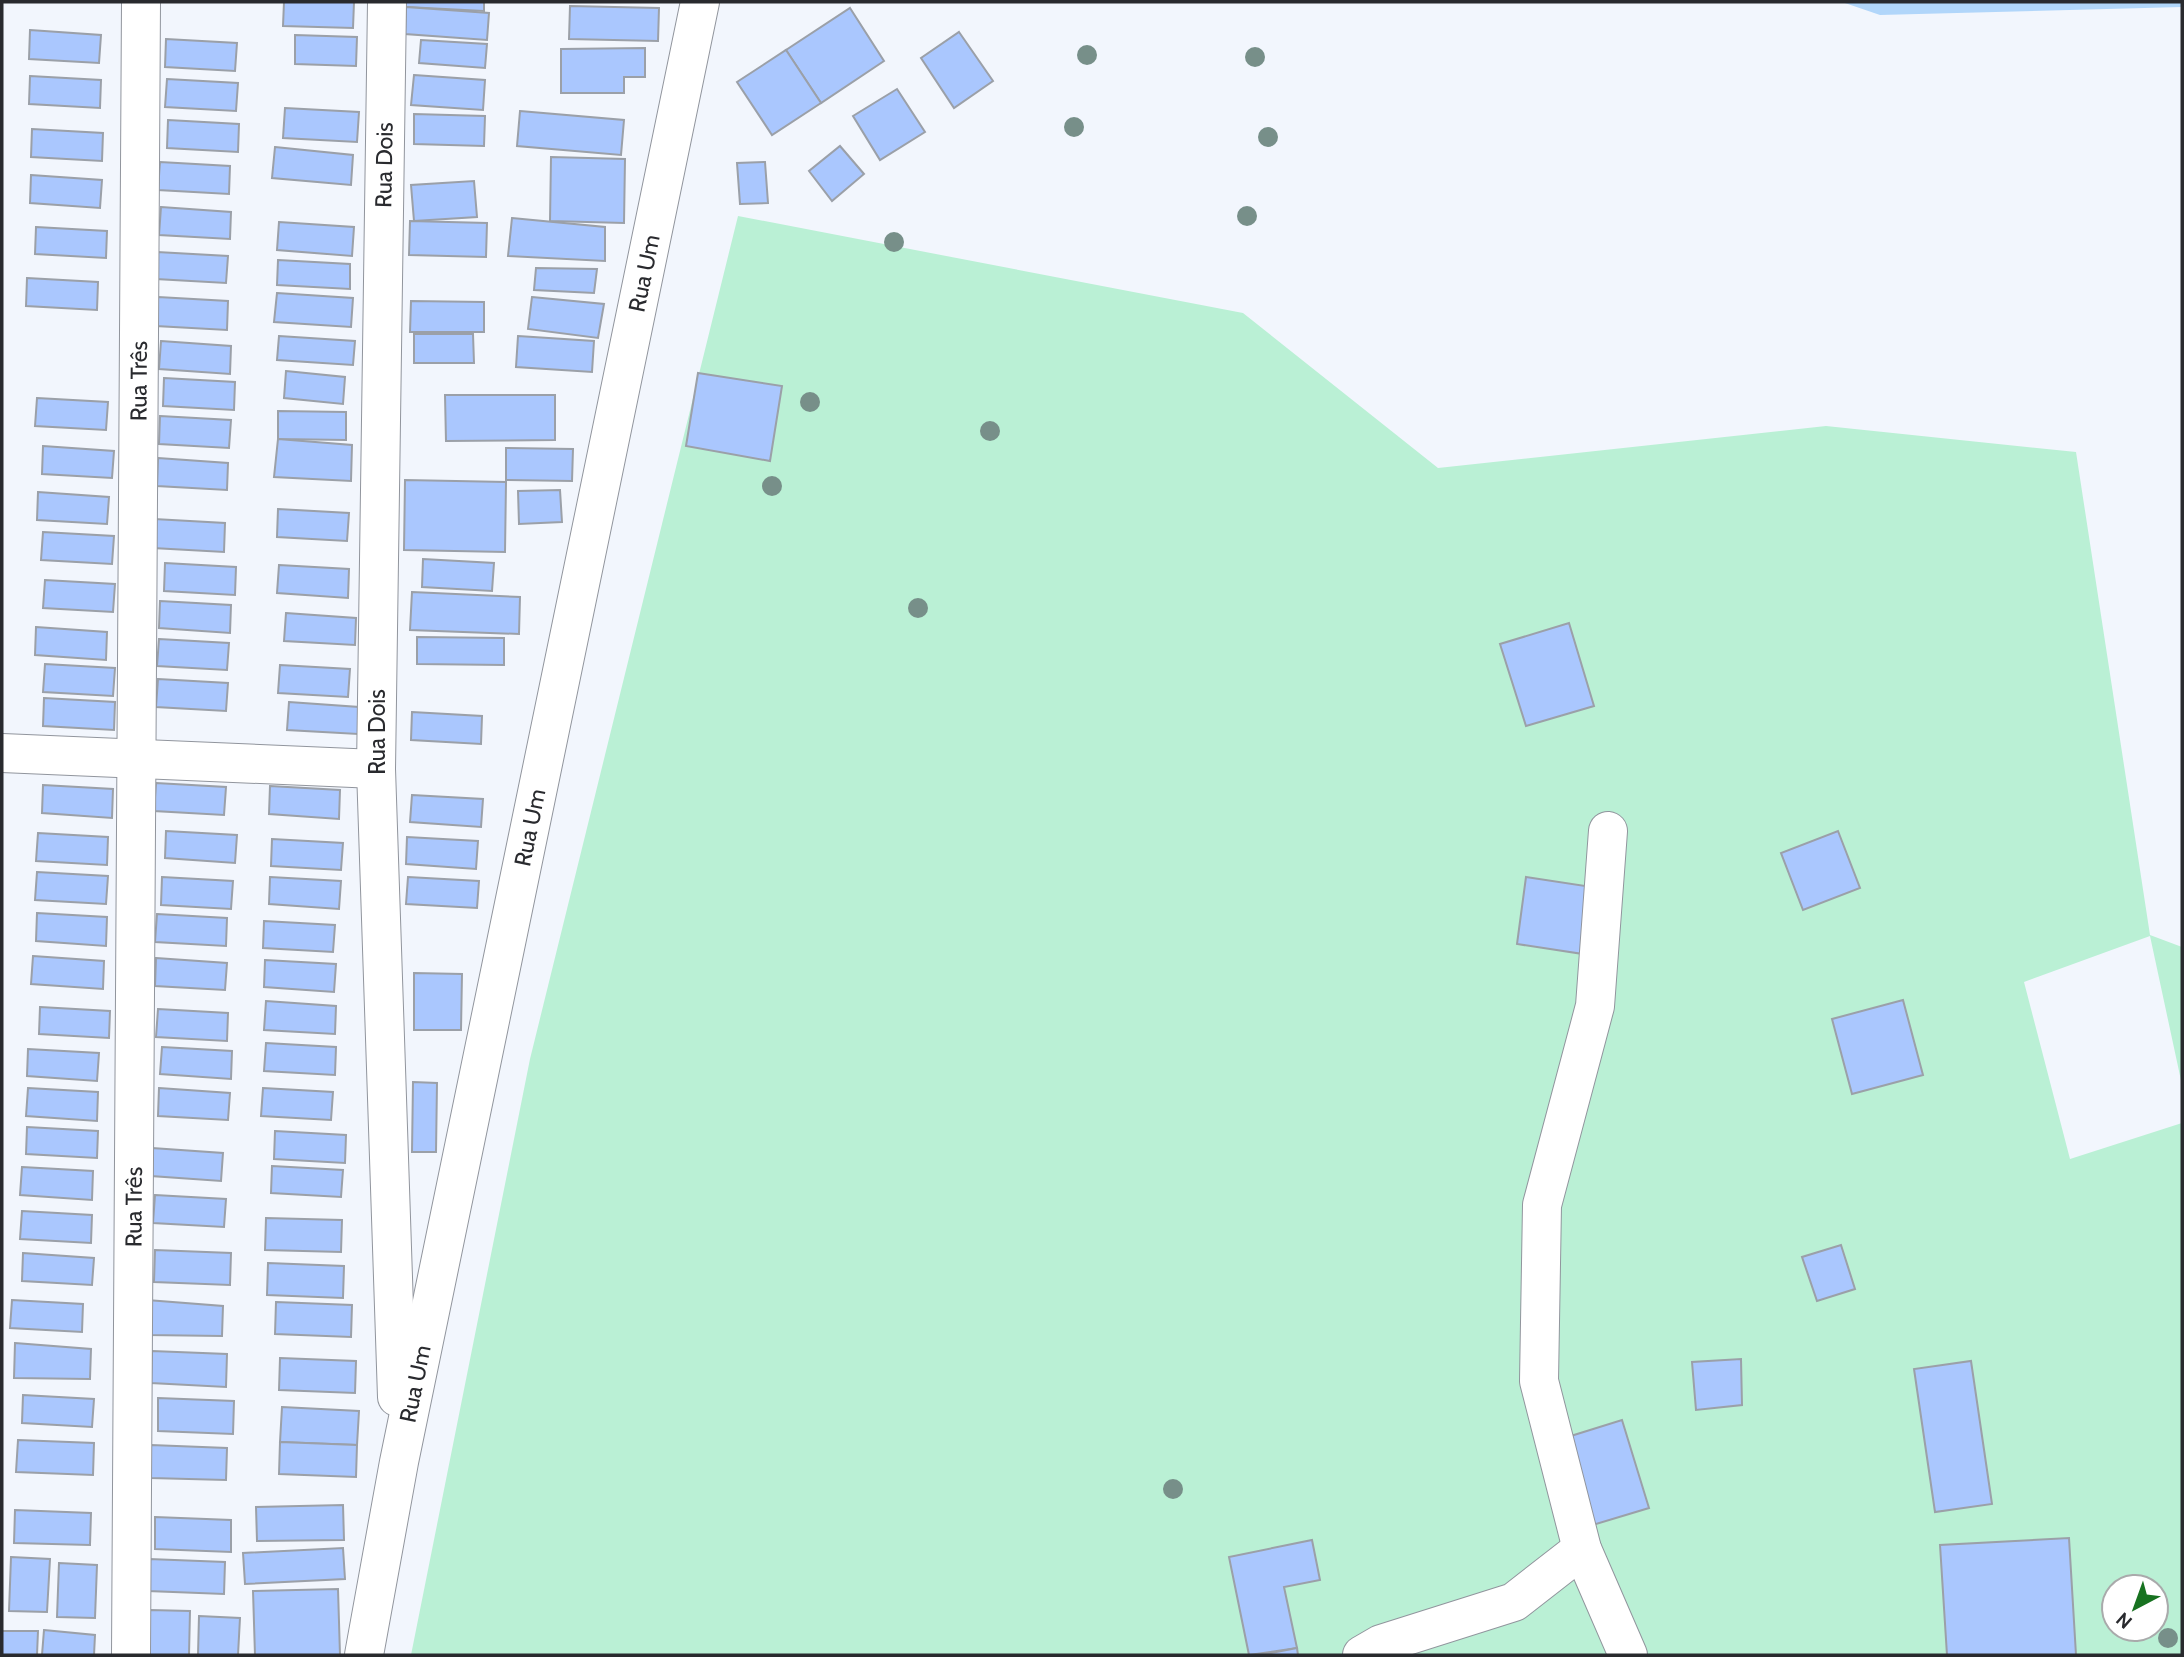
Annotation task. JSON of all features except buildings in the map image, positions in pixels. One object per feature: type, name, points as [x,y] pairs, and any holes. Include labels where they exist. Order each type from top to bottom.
[{"type":"street","name":"Rua Três","points":[[131,1655],[141,2]]},
{"type":"street","name":"Rua Dois","points":[[387,2],[376,769],[400,1462]]},
{"type":"street","name":"Rua Um","points":[[364,1655],[400,1462],[700,2]]},
{"type":"street","points":[[2,753],[376,769]]},
{"type":"street","points":[[1608,831],[1595,1006],[1542,1205],[1539,1381],[1582,1549],[1628,1655]]},
{"type":"street","points":[[1363,1655],[1381,1644],[1514,1602],[1582,1549]]},
{"type":"green space","points":[[738,216],[1243,313],[1438,468],[1826,426],[2076,452],[2150,935],[2182,947],[2182,1085],[2150,936],[2024,982],[2070,1159],[2182,1123],[2182,1655],[411,1655],[530,1059]]},
{"type":"water","points":[[1842,2],[2182,2],[2182,7],[1880,15]]}]
